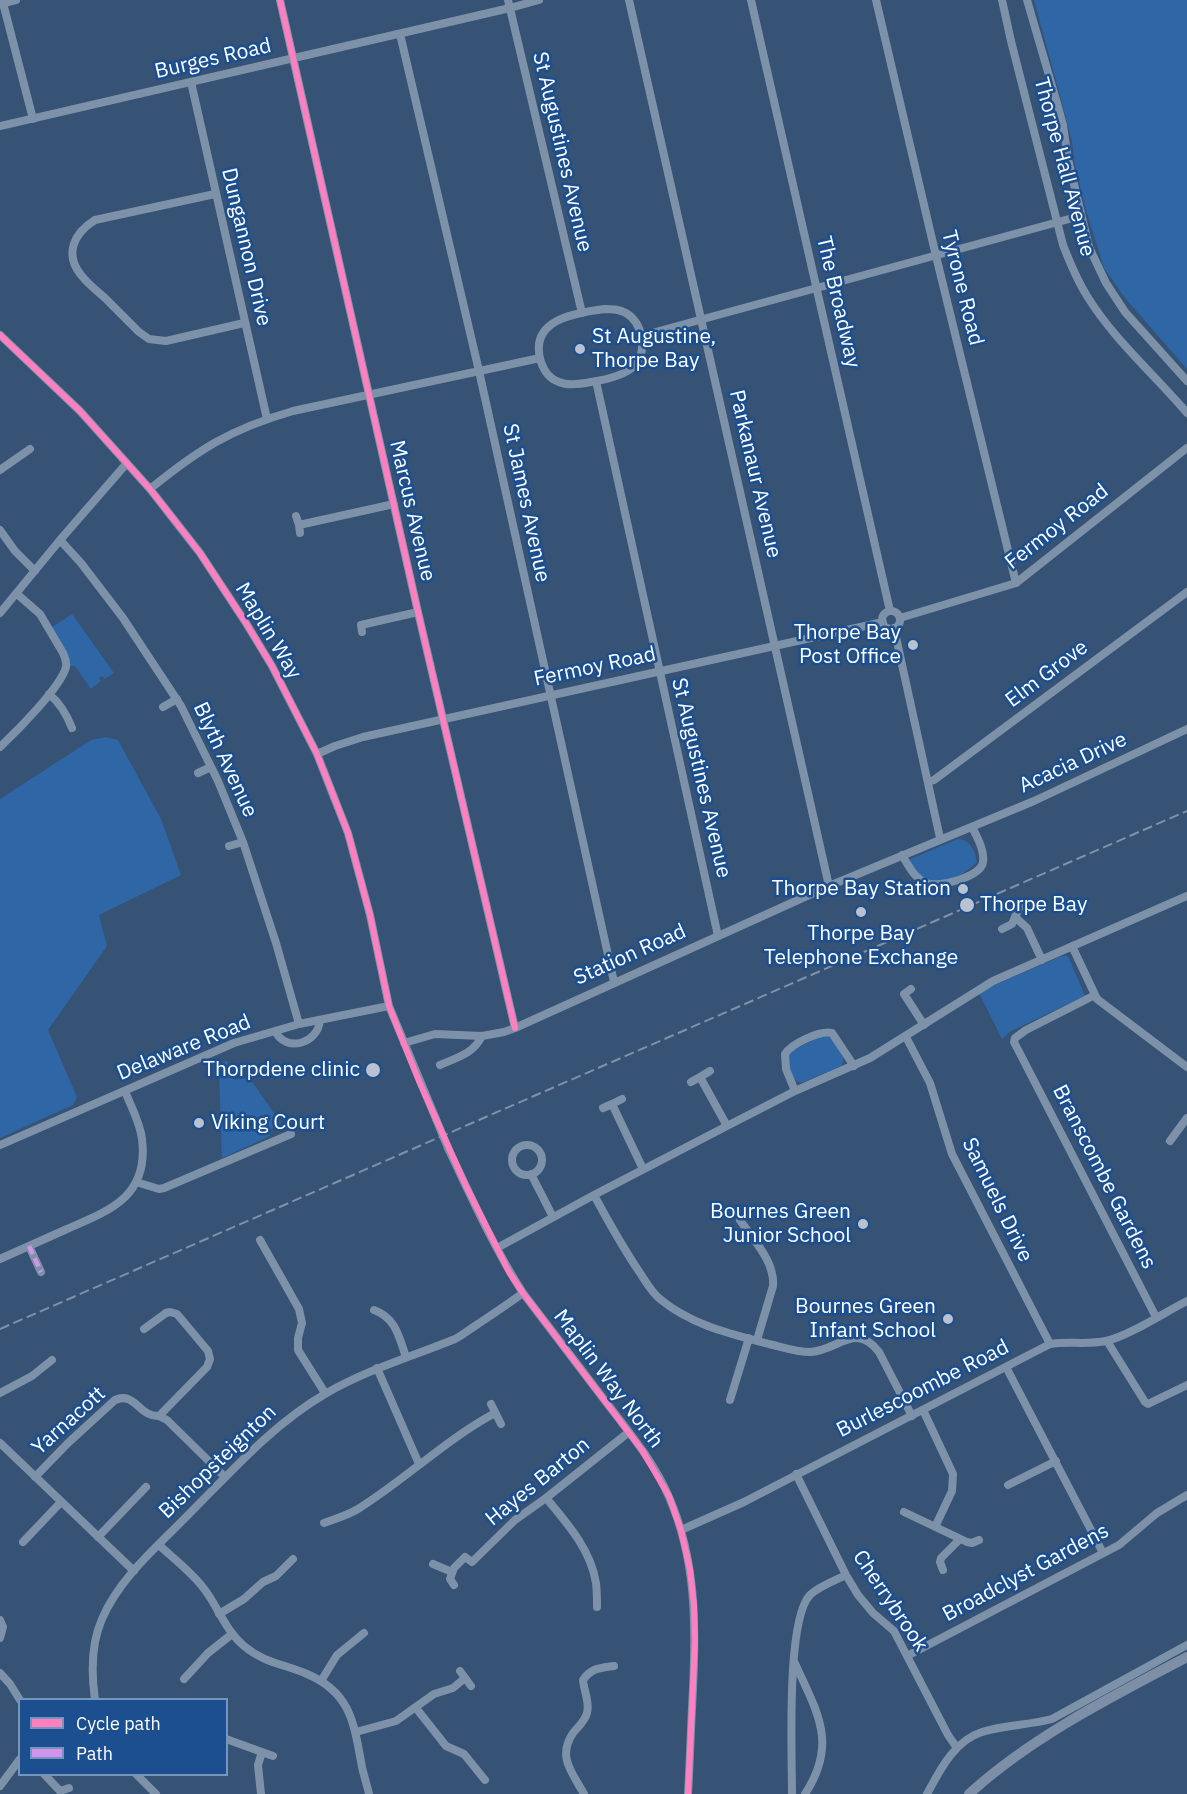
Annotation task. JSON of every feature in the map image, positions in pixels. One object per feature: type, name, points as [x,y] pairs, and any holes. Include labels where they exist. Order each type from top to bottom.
[{"type":"main road","points":[[969,1794],[1002,1767],[1051,1734],[1187,1657]]},
{"type":"street","points":[[16,0],[2,3],[33,119]]},
{"type":"street","name":"Marcus Avenue","points":[[280,0],[418,612],[515,1028]]},
{"type":"street","name":"Burges Road","points":[[0,126],[400,34],[509,4],[539,0]]},
{"type":"street","name":"Parkanaur Avenue","points":[[629,0],[829,886]]},
{"type":"street","name":"The Broadway","points":[[751,0],[890,611]]},
{"type":"street","name":"Tyrone Road","points":[[876,0],[1016,583]]},
{"type":"street","name":"Thorpe Hall Avenue","points":[[1002,0],[1063,245],[1072,268],[1083,290],[1114,334],[1187,413]]},
{"type":"street","name":"Thorpe Hall Avenue","points":[[1027,0],[1063,125],[1080,216],[1089,247],[1106,283],[1132,321],[1187,381]]},
{"type":"street","name":"St Augustines Avenue","points":[[509,4],[582,313]]},
{"type":"street","name":"St James Avenue","points":[[400,34],[479,371],[614,982]]},
{"type":"street","name":"Dungannon Drive","points":[[190,82],[267,419]]},
{"type":"street","points":[[215,194],[95,220],[77,236],[73,258],[82,276],[149,339],[166,340],[244,323]]},
{"type":"street","points":[[641,336],[1080,216]]},
{"type":"street","points":[[612,309],[625,313],[636,323],[641,336],[642,350],[634,366],[596,381],[575,384],[560,383],[545,371],[540,358],[539,344],[545,330],[554,322],[582,313],[612,309]]},
{"type":"street","name":"Maplin Way","points":[[0,335],[80,411],[150,489],[200,553],[246,623],[317,754],[348,833],[370,915],[389,1006],[404,1043]]},
{"type":"street","points":[[150,489],[207,446],[267,419],[293,411],[540,358]]},
{"type":"street","name":"St Augustines Avenue","points":[[596,381],[718,936]]},
{"type":"street","name":"Fermoy Road","points":[[900,618],[1016,583],[1187,448]]},
{"type":"street","points":[[0,470],[30,449]]},
{"type":"street","points":[[0,614],[127,463]]},
{"type":"street","points":[[296,516],[299,529],[394,504]]},
{"type":"street","points":[[0,530],[15,551],[35,571]]},
{"type":"street","name":"Blyth Avenue","points":[[60,540],[81,563],[123,618],[177,699],[218,781],[243,842],[276,943],[299,1024]]},
{"type":"street","name":"Elm Grove","points":[[928,782],[977,749],[1187,592]]},
{"type":"street","points":[[0,747],[49,694],[64,672],[66,660],[40,614],[17,594]]},
{"type":"street","points":[[890,611],[898,614],[900,618],[899,624],[894,628],[886,627],[883,622],[884,614],[890,611]]},
{"type":"street","points":[[361,624],[418,612]]},
{"type":"street","name":"Fermoy Road","points":[[317,754],[348,741],[443,718],[883,622]]},
{"type":"street","points":[[894,628],[940,838]]},
{"type":"street","points":[[49,694],[70,717],[72,728]]},
{"type":"street","points":[[163,706],[177,699]]},
{"type":"street","name":"Acacia Drive","points":[[791,902],[1083,779],[1187,729]]},
{"type":"street","points":[[198,773],[211,767]]},
{"type":"street","points":[[902,855],[911,870],[926,883],[944,885],[954,882],[977,871],[984,860],[972,827]]},
{"type":"street","points":[[229,846],[243,842]]},
{"type":"street","points":[[497,1248],[795,1091],[854,1066],[924,1025],[987,984],[1187,896]]},
{"type":"street","name":"Station Road","points":[[404,1043],[435,1034],[482,1036],[515,1028],[791,902]]},
{"type":"street","points":[[1002,929],[1012,924],[1020,906],[1026,903]]},
{"type":"street","points":[[1015,917],[1027,928],[1042,960]]},
{"type":"street","points":[[1072,946],[1097,999],[1187,1067]]},
{"type":"street","points":[[904,994],[924,1025]]},
{"type":"street","name":"Branscombe Gardens","points":[[1095,995],[1019,1034],[1014,1042],[1156,1317]]},
{"type":"street","name":"Delaware Road","points":[[0,1145],[234,1043],[299,1024],[389,1006]]},
{"type":"street","points":[[275,1031],[278,1037],[292,1044],[309,1040],[318,1032],[320,1020]]},
{"type":"street","points":[[795,1091],[786,1069],[785,1054],[790,1047],[813,1036],[825,1032],[832,1034],[854,1066]]},
{"type":"street","name":"Station Road","points":[[440,1065],[472,1050],[482,1036]]},
{"type":"street","name":"Samuels Drive","points":[[906,1036],[932,1089],[952,1154],[1050,1344]]},
{"type":"street","name":"Maplin Way North","points":[[404,1043],[448,1148],[497,1248],[523,1293],[642,1450],[662,1482],[681,1530],[690,1570],[695,1641],[688,1794]]},
{"type":"street","points":[[691,1082],[710,1071]]},
{"type":"street","points":[[699,1077],[727,1126]]},
{"type":"street","points":[[0,1259],[112,1209],[129,1194],[136,1182],[142,1162],[142,1138],[140,1127],[125,1091]]},
{"type":"street","points":[[603,1108],[622,1099]]},
{"type":"street","points":[[612,1104],[644,1169]]},
{"type":"street","points":[[1170,1141],[1187,1118]]},
{"type":"street","points":[[136,1182],[159,1189],[164,1188],[276,1135],[291,1134]]},
{"type":"street","points":[[531,1174],[553,1217]]},
{"type":"street","points":[[594,1195],[622,1246],[657,1297],[698,1323],[790,1349],[812,1352],[824,1350],[848,1339],[864,1339],[872,1343],[879,1352],[912,1416]]},
{"type":"street","points":[[729,1400],[773,1286],[768,1262],[740,1220]]},
{"type":"street","points":[[260,1240],[299,1309],[302,1323],[298,1350],[325,1393]]},
{"type":"street","points":[[29,1246],[41,1272]]},
{"type":"street","name":"Bishopsteignton","points":[[95,1698],[92,1665],[95,1643],[101,1621],[114,1596],[159,1545],[282,1422],[325,1393],[377,1368],[458,1338],[523,1293]]},
{"type":"street","name":"Burlescoombe Road","points":[[681,1530],[744,1502],[1050,1344],[1107,1341],[1117,1338],[1187,1301]]},
{"type":"street","points":[[374,1310],[384,1314],[393,1324],[406,1357]]},
{"type":"street","points":[[144,1329],[166,1313],[177,1314],[206,1347],[210,1355],[210,1363],[207,1367],[159,1416]]},
{"type":"street","points":[[1107,1341],[1148,1404],[1187,1385]]},
{"type":"street","points":[[0,1393],[32,1376],[52,1360]]},
{"type":"street","points":[[1006,1367],[1103,1553]]},
{"type":"street","points":[[377,1368],[419,1464]]},
{"type":"street","name":"Yarnacott","points":[[35,1477],[68,1443],[116,1400],[124,1397],[146,1414],[167,1419],[225,1477]]},
{"type":"street","points":[[491,1404],[501,1424]]},
{"type":"street","points":[[922,1410],[953,1474],[952,1491],[935,1527]]},
{"type":"street","points":[[324,1523],[357,1510],[466,1430],[495,1413]]},
{"type":"street","name":"Hayes Barton","points":[[452,1572],[465,1557],[472,1562],[515,1520],[629,1432]]},
{"type":"street","points":[[0,1443],[134,1571]]},
{"type":"street","points":[[1008,1485],[1056,1461]]},
{"type":"street","name":"Cherrybrook","points":[[796,1474],[846,1575],[858,1595],[873,1613],[894,1631],[957,1748]]},
{"type":"street","points":[[98,1537],[146,1487]]},
{"type":"street","name":"Broadclyst Gardens","points":[[907,1656],[1119,1545],[1157,1513],[1187,1495]]},
{"type":"street","points":[[546,1498],[568,1524],[585,1550],[596,1582],[597,1607]]},
{"type":"street","points":[[23,1542],[61,1502]]},
{"type":"street","points":[[904,1512],[960,1539],[972,1543],[979,1540]]},
{"type":"street","points":[[943,1570],[941,1558],[960,1539]]},
{"type":"street","points":[[159,1545],[204,1588],[232,1634],[243,1645],[262,1659],[298,1670],[321,1681],[336,1693],[346,1705],[353,1720],[369,1794]]},
{"type":"street","points":[[219,1614],[244,1599],[263,1582],[276,1576],[293,1558]]},
{"type":"street","points":[[434,1564],[452,1572],[450,1579],[454,1585]]},
{"type":"street","points":[[793,1794],[792,1685],[800,1619],[806,1601],[817,1590],[846,1575]]},
{"type":"street","points":[[0,1620],[3,1627],[0,1638]]},
{"type":"street","points":[[321,1681],[337,1655],[364,1633]]},
{"type":"street","points":[[184,1678],[208,1653],[232,1634]]},
{"type":"street","points":[[927,1794],[957,1748],[974,1735],[1052,1719],[1187,1645]]},
{"type":"street","points":[[794,1658],[817,1711],[822,1741],[818,1771],[805,1794]]},
{"type":"street","points":[[584,1794],[566,1762],[565,1752],[568,1742],[588,1711],[583,1680],[593,1669],[614,1666]]},
{"type":"street","points":[[460,1671],[471,1686]]},
{"type":"street","points":[[0,1674],[19,1698]]},
{"type":"street","points":[[356,1732],[389,1724],[434,1694],[453,1688],[465,1678]]},
{"type":"street","points":[[792,1685],[804,1683]]},
{"type":"street","points":[[416,1708],[446,1746],[464,1754],[485,1780]]},
{"type":"street","points":[[228,1740],[273,1756]]},
{"type":"street","points":[[261,1794],[258,1765],[262,1752]]},
{"type":"street","points":[[0,1786],[18,1762]]},
{"type":"street","points":[[46,1776],[60,1791],[69,1788]]},
{"type":"street","points":[[138,1776],[156,1794]]},
{"type":"shaded area","points":[[1034,0],[1187,0],[1187,369],[1125,298],[1104,268],[1086,210],[1075,166],[1072,142]]},
{"type":"shaded area","points":[[72,614],[114,673],[105,679],[102,676],[99,678],[101,681],[91,689],[75,666],[69,666],[68,656],[52,627]]},
{"type":"shaded area","points":[[106,737],[118,740],[161,819],[181,875],[99,915],[107,946],[48,1030],[77,1097],[73,1105],[0,1138],[0,799],[91,740]]},
{"type":"shaded area","points":[[958,839],[966,841],[972,847],[977,862],[951,880],[939,882],[921,878],[908,860]]},
{"type":"shaded area","points":[[1062,956],[1068,956],[1085,996],[1011,1031],[1002,1039],[979,993]]},
{"type":"shaded area","points":[[824,1035],[832,1038],[844,1056],[842,1066],[801,1083],[793,1079],[787,1060],[791,1051]]},
{"type":"shaded area","points":[[227,1061],[234,1080],[249,1077],[281,1123],[269,1131],[270,1136],[222,1158],[219,1074],[216,1065]]},
{"type":"railway","points":[[0,1329],[1187,811]]},
{"type":"marked path","points":[[29,1246],[41,1272]]},
{"type":"cycle path","points":[[280,0],[418,612],[515,1028]]},
{"type":"cycle path","points":[[0,335],[80,411],[150,489],[200,553],[272,666],[317,754],[348,833],[370,915],[389,1006],[419,1081],[466,1186],[509,1272],[642,1450],[669,1496],[681,1530],[690,1570],[694,1605],[695,1641],[688,1794]]},
{"type":"place","name":"St Augustine, Thorpe Bay","points":[[580,349]]},
{"type":"place","name":"Thorpe Bay Post Office","points":[[913,645]]},
{"type":"place","name":"Thorpe Bay Station","points":[[963,889]]},
{"type":"place","name":"Thorpe Bay","points":[[967,905]]},
{"type":"place","name":"Thorpe Bay Telephone Exchange","points":[[861,912]]},
{"type":"place","name":"Thorpdene clinic","points":[[373,1070]]},
{"type":"place","name":"Viking Court","points":[[199,1123]]},
{"type":"place","name":"Bournes Green Junior School","points":[[863,1224]]},
{"type":"place","name":"Bournes Green Infant School","points":[[948,1319]]}]
